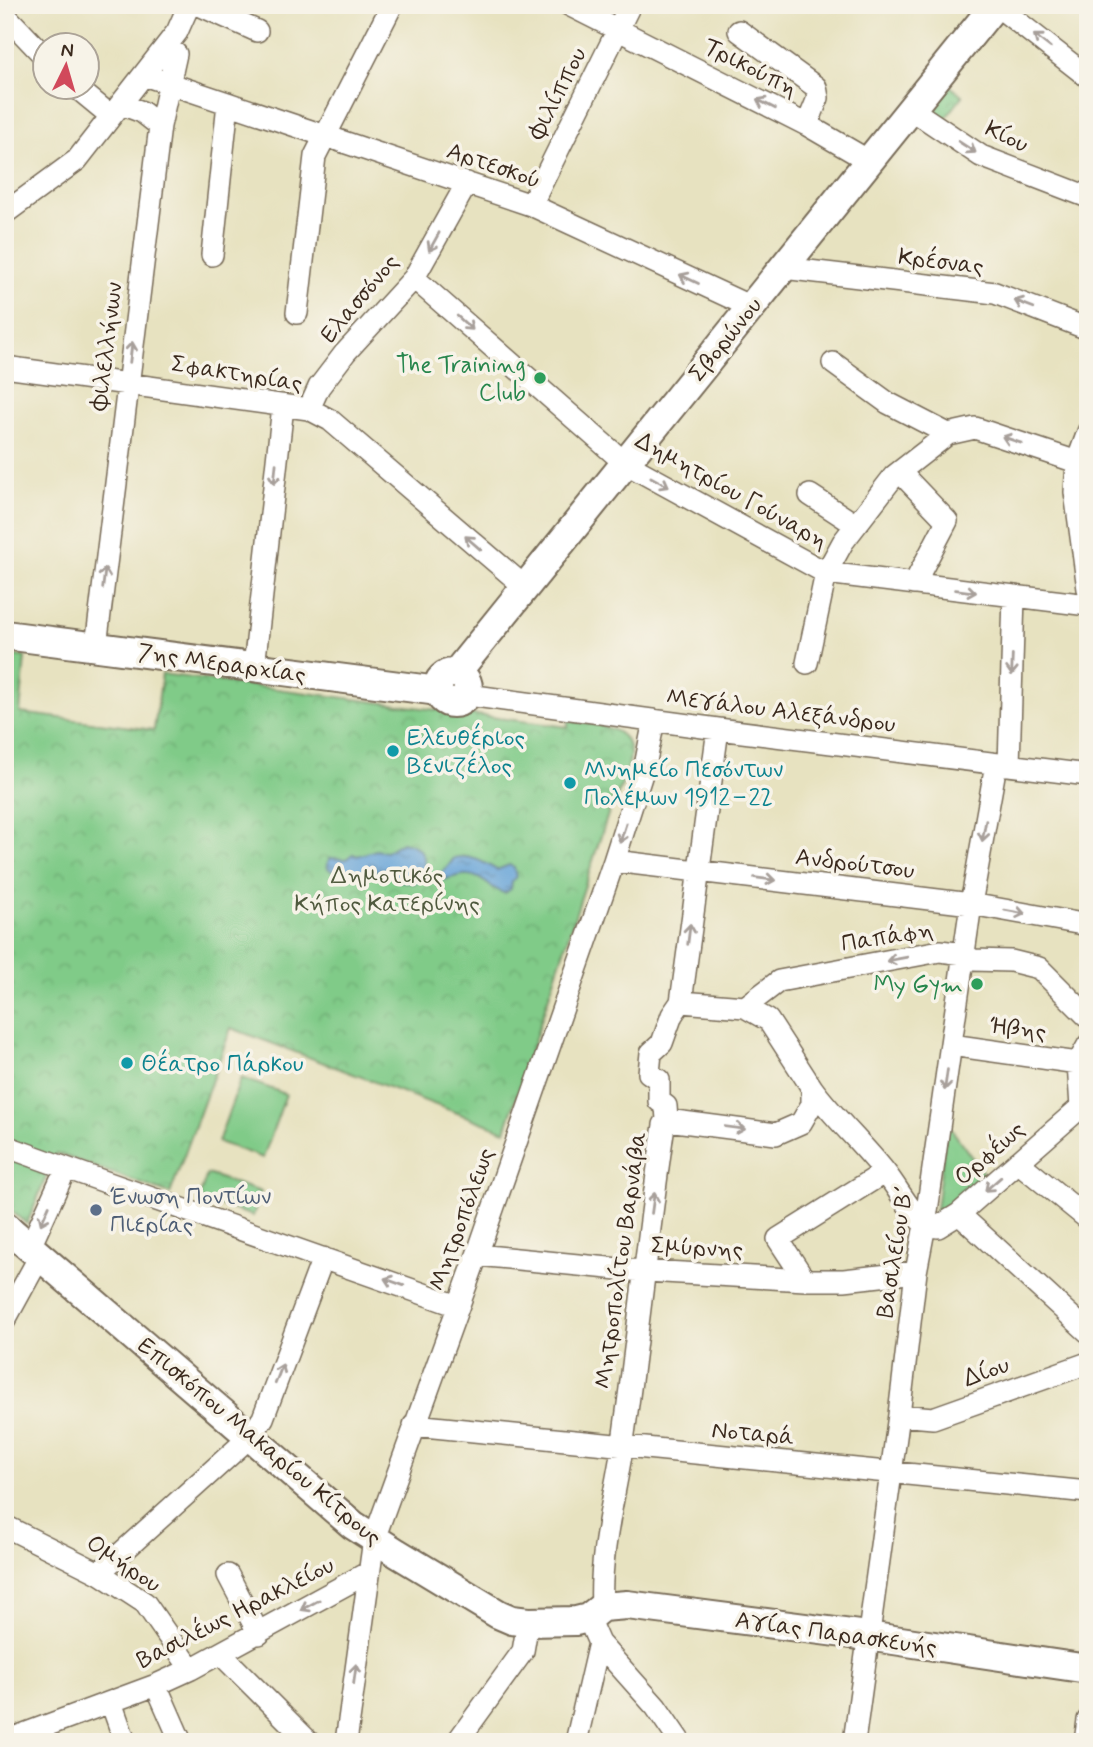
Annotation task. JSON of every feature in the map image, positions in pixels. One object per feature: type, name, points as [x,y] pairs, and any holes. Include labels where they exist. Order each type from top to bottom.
[{"type":"main road","name":"Σβορώνου","points":[[454,686],[524,587],[995,5]]},
{"type":"main road","name":"7ης Μεραρχίας","points":[[5,635],[254,667],[454,686]]},
{"type":"main road","name":"Επισκόπου Μακαρίου Κίτρους","points":[[5,1226],[353,1525],[498,1614],[528,1622],[596,1623]]},
{"type":"main road","name":"Αγίας Παρασκευής","points":[[596,1623],[627,1605],[867,1636],[1088,1669]]},
{"type":"street","name":"Φιλελλήνων","points":[[96,646],[160,126],[177,43],[190,5]]},
{"type":"street","points":[[199,5],[257,31]]},
{"type":"street","points":[[297,313],[315,156],[392,5]]},
{"type":"street","name":"Τρικούπη","points":[[569,5],[807,125],[869,161]]},
{"type":"street","name":"Φιλίππου","points":[[531,205],[630,5]]},
{"type":"street","points":[[995,5],[1088,77]]},
{"type":"street","points":[[5,15],[32,43]]},
{"type":"street","points":[[739,31],[816,87],[818,98],[807,125]]},
{"type":"street","points":[[5,214],[77,160],[145,75],[166,68],[177,43]]},
{"type":"street","name":"Αρτεσκού","points":[[145,75],[168,90],[219,100],[531,205],[751,307]]},
{"type":"street","name":"Αρτεσκού","points":[[116,110],[168,90]]},
{"type":"street","points":[[212,255],[219,100]]},
{"type":"street","points":[[102,102],[116,110],[142,112],[160,126]]},
{"type":"street","name":"Κίου","points":[[911,109],[981,156],[1088,197]]},
{"type":"street","name":"Ελασσόνος","points":[[309,409],[319,387],[345,352],[414,278],[467,183]]},
{"type":"street","name":"Κρέσνας","points":[[783,268],[995,293],[1088,329]]},
{"type":"street","name":"Δημητρίου Γούναρη","points":[[414,278],[625,463],[825,573],[1088,605]]},
{"type":"street","points":[[833,363],[888,403],[948,434]]},
{"type":"street","name":"Σφακτηρίας","points":[[5,366],[309,409],[330,420],[524,587]]},
{"type":"street","points":[[254,667],[283,406]]},
{"type":"street","points":[[807,663],[825,573],[842,542],[900,472],[948,434],[975,428],[1077,462]]},
{"type":"street","points":[[1088,432],[1077,462],[1075,492],[1088,589]]},
{"type":"street","points":[[900,472],[947,521],[914,584]]},
{"type":"street","points":[[810,495],[856,525]]},
{"type":"street","name":"Βασιλείου Β΄","points":[[854,1742],[900,1415],[916,1272],[971,904],[1002,764],[1014,596]]},
{"type":"street","name":"Μεγάλου Αλεξάνδρου","points":[[454,686],[718,729],[1088,775]]},
{"type":"street","name":"Μητροπόλεως","points":[[346,1742],[374,1539],[477,1255],[614,861],[646,761],[654,720]]},
{"type":"street","name":"Μητροπολίτου Βαρνάβα","points":[[576,1742],[622,1447],[643,1270],[664,1125],[667,1120],[666,1106],[659,1101],[659,1080],[649,1073],[649,1063],[651,1053],[662,1043],[672,1015],[681,1002],[718,729]]},
{"type":"street","name":"Ανδρούτσου","points":[[614,861],[971,904],[1088,925]]},
{"type":"street","name":"Παπάφη","points":[[745,1007],[779,981],[940,951],[964,954],[973,960],[1011,961],[1039,968],[1088,1017]]},
{"type":"street","points":[[681,1002],[745,1007],[768,1020],[828,1110],[885,1172],[911,1211],[925,1225]]},
{"type":"street","name":"Ήβης","points":[[951,1045],[1083,1054]]},
{"type":"street","points":[[1083,1054],[1085,1107]]},
{"type":"street","points":[[667,1120],[776,1134],[801,1124],[812,1104],[812,1088]]},
{"type":"street","name":"Ορφέως","points":[[925,1225],[938,1227],[959,1214],[1085,1107]]},
{"type":"street","points":[[5,1146],[458,1306]]},
{"type":"street","points":[[1018,1162],[1088,1219]]},
{"type":"street","points":[[5,1320],[35,1252],[66,1168]]},
{"type":"street","points":[[805,1280],[778,1239],[885,1172]]},
{"type":"street","points":[[959,1214],[1088,1332]]},
{"type":"street","name":"Σμύρνης","points":[[477,1255],[643,1270],[805,1280],[844,1280],[916,1272]]},
{"type":"street","points":[[99,1573],[251,1436],[263,1418],[323,1258]]},
{"type":"street","name":"Δίου","points":[[900,1415],[933,1418],[1088,1363]]},
{"type":"street","name":"Νοταρά","points":[[414,1425],[1088,1492]]},
{"type":"street","name":"Ομήρου","points":[[5,1526],[99,1573],[145,1603],[191,1669]]},
{"type":"street","name":"Βασιλέως Ηρακλείου","points":[[5,1741],[156,1685],[191,1669],[260,1634],[369,1572]]},
{"type":"street","points":[[228,1574],[260,1634]]},
{"type":"street","points":[[457,1742],[523,1651],[528,1622]]},
{"type":"street","points":[[596,1623],[680,1742]]},
{"type":"street","points":[[220,1654],[309,1742]]},
{"type":"street","points":[[156,1685],[181,1742]]},
{"type":"street","points":[[110,1702],[125,1742]]},
{"type":"street","points":[[1085,1742],[1088,1720]]},
{"type":"green space","points":[[941,79],[963,96],[941,124],[917,108]]},
{"type":"green space","name":"Δημοτικός Κήπος Κατερίνης","points":[[5,654],[25,657],[20,713],[154,730],[162,674],[568,727],[568,721],[588,723],[608,728],[624,737],[629,745],[630,756],[626,772],[616,799],[613,799],[505,1131],[231,1028],[170,1194],[56,1153],[27,1224],[5,1206]]},
{"type":"green space","points":[[241,1078],[286,1094],[263,1158],[218,1142]]},
{"type":"green space","points":[[947,1123],[986,1177],[935,1217]]},
{"type":"green space","points":[[207,1174],[261,1192],[253,1216],[199,1198]]},
{"type":"water","points":[[402,842],[421,851],[425,872],[431,874],[446,869],[454,858],[466,857],[497,870],[509,865],[514,867],[516,877],[512,881],[511,889],[505,893],[471,875],[439,881],[421,878],[414,883],[396,880],[389,868],[333,872],[328,868],[330,858],[346,859],[353,854],[357,856],[376,850],[386,852]]},
{"type":"place","name":"The Training Club","points":[[540,378]]},
{"type":"place","name":"Ελευθέριος Βενιζέλος","points":[[393,751]]},
{"type":"place","name":"Μνημείο Πεσόντων Πολέμων 1912–22","points":[[570,783]]},
{"type":"place","name":"My Gym","points":[[977,984]]},
{"type":"place","name":"Θέατρο Πάρκου","points":[[127,1063]]},
{"type":"place","name":"Ένωση Ποντίων Πιερίας","points":[[96,1210]]}]
